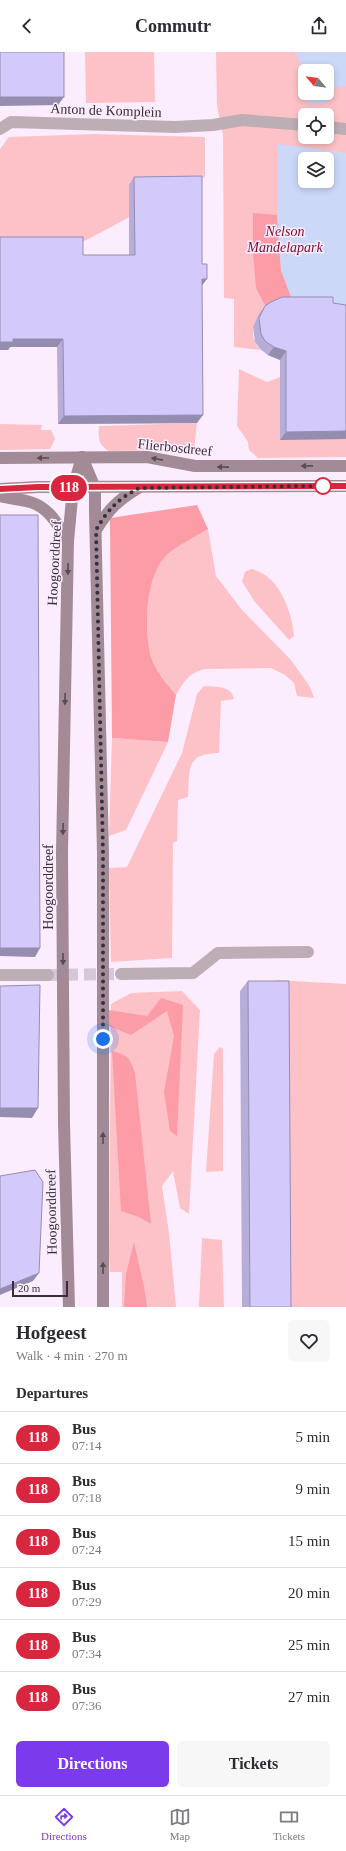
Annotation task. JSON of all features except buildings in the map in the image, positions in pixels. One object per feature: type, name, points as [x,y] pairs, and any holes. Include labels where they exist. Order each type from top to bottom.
[{"type":"street","name":"Anton de Komplein","points":[[0,129],[11,122],[175,126],[213,125],[242,120],[298,124]]},
{"type":"street","points":[[334,128],[346,129]]},
{"type":"street","name":"Flierbosdreef","points":[[0,458],[147,456],[195,466],[346,466]]},
{"type":"street","points":[[82,457],[95,488],[103,853],[103,1307]]},
{"type":"street","name":"Hoogoorddreef","points":[[69,1307],[64,1124],[62,861],[68,541],[73,488],[82,457]]},
{"type":"street","points":[[0,489],[346,486]]},
{"type":"street","points":[[96,530],[105,514],[120,499],[139,488]]},
{"type":"street","points":[[0,496],[31,502],[43,508],[55,519],[68,541]]},
{"type":"street","points":[[121,974],[193,974],[218,953],[308,952]]},
{"type":"street","points":[[0,975],[48,975]]},
{"type":"green space","points":[[85,52],[154,52],[155,102],[86,103]]},
{"type":"green space","name":"Nelson Mandelapark","points":[[216,52],[346,52],[346,314],[264,303],[267,309],[258,318],[253,328],[254,339],[260,350],[234,347],[234,299],[224,298],[223,135],[217,106]]},
{"type":"green space","points":[[94,134],[205,137],[205,177],[77,245],[0,246],[0,149],[9,137]]},
{"type":"green space","points":[[239,369],[267,382],[280,377],[280,440],[346,439],[346,457],[258,458],[249,450],[248,442],[237,426]]},
{"type":"green space","points":[[197,423],[194,450],[108,451],[100,443],[99,426]]},
{"type":"green space","points":[[0,424],[42,425],[41,430],[51,430],[55,439],[50,449],[0,450]]},
{"type":"green space","points":[[208,529],[216,576],[242,610],[291,660],[310,687],[314,698],[297,696],[294,683],[285,675],[271,668],[200,670],[188,678],[176,695],[158,672],[151,657],[147,633],[148,605],[153,578],[158,566],[165,557],[179,546]]},
{"type":"green space","points":[[251,569],[261,572],[269,578],[282,595],[293,626],[294,636],[289,640],[255,602],[243,583],[242,581],[245,572]]},
{"type":"green space","points":[[204,686],[226,689],[230,691],[234,699],[221,701],[219,753],[200,756],[195,760],[190,771],[188,797],[178,800],[177,841],[173,843],[172,958],[111,962],[109,868],[127,867],[182,753],[197,694]]},
{"type":"green space","points":[[112,738],[168,742],[126,830],[109,836]]},
{"type":"green space","points":[[276,980],[346,984],[346,1307],[278,1307]]},
{"type":"green space","points":[[182,991],[200,1010],[189,1214],[180,1208],[173,1171],[162,1186],[169,1233],[176,1307],[122,1307],[122,1272],[110,1272],[109,1257],[111,1004],[131,993]]},
{"type":"green space","points":[[220,1047],[223,1049],[223,1171],[206,1172],[214,1054]]},
{"type":"green space","points":[[202,1238],[222,1240],[224,1307],[199,1307]]},
{"type":"shaded area","points":[[253,213],[277,215],[281,270],[294,305],[267,309],[256,288],[253,252]]},
{"type":"shaded area","points":[[197,505],[208,529],[179,546],[165,557],[158,566],[153,578],[148,605],[147,633],[151,657],[158,672],[176,695],[168,742],[112,738],[110,518]]},
{"type":"shaded area","points":[[161,998],[183,1005],[177,1136],[170,1131],[164,1092],[174,1036],[167,1011],[131,1035],[106,1025],[108,1010],[147,1016]]},
{"type":"shaded area","points":[[112,1051],[122,1054],[128,1058],[135,1073],[151,1224],[139,1217],[121,1211]]},
{"type":"shaded area","points":[[134,1242],[147,1307],[124,1307],[126,1274]]},
{"type":"water","points":[[296,52],[346,52],[346,86],[334,89],[334,64],[300,64]]},
{"type":"water","points":[[307,100],[327,100],[326,103],[308,103]]},
{"type":"water","points":[[278,144],[346,153],[346,314],[294,305],[281,270],[277,215]]},
{"type":"tunnel","points":[[48,975],[121,974]]},
{"type":"bus line","name":"118","points":[[0,489],[38,487],[346,486]]},
{"type":"route","points":[[103,1039],[103,853],[96,530],[105,514],[120,499],[139,488],[323,486]]}]
